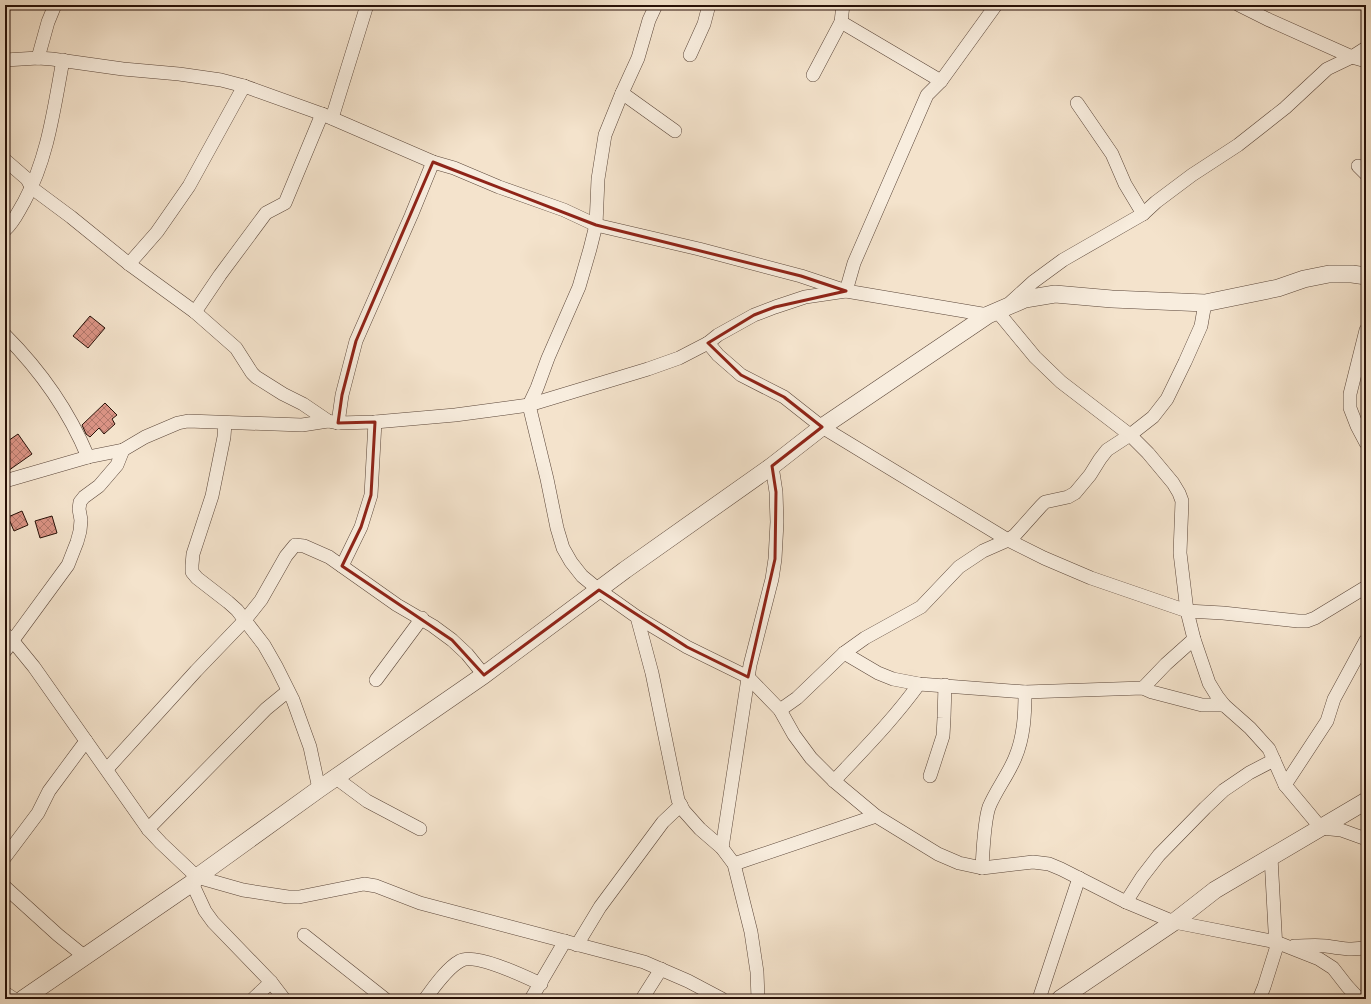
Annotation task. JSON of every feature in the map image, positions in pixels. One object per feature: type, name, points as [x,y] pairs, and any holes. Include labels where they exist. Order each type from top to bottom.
[{"type":"street","points":[[38,58],[48,22],[55,5]]},
{"type":"street","points":[[195,312],[220,275],[266,213],[285,203],[327,116],[367,5]]},
{"type":"street","points":[[656,5],[649,20],[638,58],[605,135],[598,178],[596,224],[579,287],[548,358],[538,388],[530,405],[557,528],[563,548],[571,562],[582,576],[637,617],[687,647],[748,677],[780,710],[794,735],[811,758],[834,782],[876,816],[938,854],[958,863],[982,868],[1034,862],[1049,864],[1126,902],[1174,922],[1282,944],[1325,946],[1343,949],[1360,949],[1366,947]]},
{"type":"street","points":[[690,55],[704,24],[709,5]]},
{"type":"street","points":[[814,75],[841,22],[843,5]]},
{"type":"street","points":[[846,290],[854,263],[927,95],[941,81],[996,5]]},
{"type":"street","points":[[1239,5],[1352,57],[1366,61]]},
{"type":"street","points":[[841,22],[941,81]]},
{"type":"street","points":[[23,999],[195,880],[319,790],[484,675],[599,590],[772,466],[822,427],[997,311],[1063,260],[1143,214],[1156,202],[1192,175],[1238,145],[1285,108],[1327,69],[1352,57],[1366,48]]},
{"type":"street","points":[[5,60],[38,58],[63,60],[123,69],[179,74],[221,80],[244,86],[327,116],[433,162],[454,168],[499,187],[564,210],[596,224],[801,276],[846,290],[997,311],[1025,299],[1055,294],[1112,299],[1205,303],[1278,288],[1304,279],[1329,274],[1352,274],[1366,276]]},
{"type":"street","points":[[5,230],[17,216],[32,188],[41,165],[47,143],[63,60]]},
{"type":"street","points":[[129,264],[157,232],[189,186],[244,86]]},
{"type":"street","points":[[622,93],[675,131]]},
{"type":"street","points":[[1077,103],[1112,154],[1125,184],[1143,214]]},
{"type":"street","points":[[5,160],[27,180],[32,188],[71,217],[129,264],[195,312],[236,348],[256,377],[333,422]]},
{"type":"street","points":[[333,422],[342,395],[356,341],[433,162]]},
{"type":"street","points":[[5,481],[88,457],[124,450],[145,436],[178,422],[302,425],[333,422],[375,422],[461,414],[530,405],[679,358],[708,343],[718,335],[754,315],[775,307],[805,297],[846,290]]},
{"type":"street","points":[[780,710],[797,698],[844,653],[865,638],[921,607],[960,567],[983,550],[1008,540],[1015,535],[1045,502],[1068,497],[1075,493],[1086,481],[1107,450],[1130,435],[1153,417],[1167,399],[1201,326],[1205,303]]},
{"type":"street","points":[[997,311],[1035,357],[1061,382],[1130,435],[1173,483],[1182,501],[1180,553],[1187,611],[1194,639],[1209,683],[1224,705],[1250,728],[1269,749],[1285,785],[1321,828],[1341,830],[1366,839]]},
{"type":"street","points":[[1365,440],[1357,426],[1350,408],[1350,394],[1366,330]]},
{"type":"street","points":[[5,335],[20,350],[44,379],[79,437],[88,457]]},
{"type":"street","points":[[708,343],[718,355],[741,376],[784,397],[822,427],[1008,540],[1044,558],[1091,578],[1187,611],[1223,613],[1291,621],[1307,621],[1315,618],[1366,587]]},
{"type":"street","points":[[342,566],[361,527],[370,494],[374,458],[375,422]]},
{"type":"street","points":[[225,423],[224,437],[212,496],[196,542],[192,572],[197,578],[228,602],[245,620],[264,645],[288,691],[310,747],[319,790]]},
{"type":"street","points":[[124,450],[117,466],[99,486],[84,497],[80,502],[80,531],[68,565],[7,642],[34,666],[148,829],[195,880],[205,910],[213,922],[271,982],[284,999]]},
{"type":"street","points":[[722,848],[750,665],[772,579],[775,559],[777,522],[776,492],[772,466]]},
{"type":"street","points":[[107,769],[196,671],[245,620],[261,600],[286,556],[295,545],[312,549],[342,566],[397,605],[422,618],[467,654],[484,675]]},
{"type":"street","points":[[637,617],[652,673],[678,800],[684,811],[700,829],[722,848],[734,864],[751,932],[757,972],[758,999]]},
{"type":"street","points":[[376,680],[422,618]]},
{"type":"street","points":[[1143,688],[1166,664],[1194,639]]},
{"type":"street","points":[[1285,785],[1327,721],[1334,700],[1366,640]]},
{"type":"street","points":[[844,653],[878,673],[893,679],[919,684],[1025,692],[1143,688],[1152,692],[1202,705],[1224,705]]},
{"type":"street","points":[[834,782],[901,709],[919,684]]},
{"type":"street","points":[[930,776],[943,736],[945,685]]},
{"type":"street","points":[[148,829],[266,709],[288,691]]},
{"type":"street","points":[[982,868],[987,814],[1019,747],[1023,723],[1025,692]]},
{"type":"street","points":[[5,857],[38,813],[49,790],[86,741]]},
{"type":"street","points":[[1126,902],[1142,877],[1159,855],[1205,808],[1224,790],[1243,777],[1274,760]]},
{"type":"street","points":[[336,778],[367,801],[420,829]]},
{"type":"street","points":[[1060,999],[1174,922],[1215,890],[1366,801]]},
{"type":"street","points":[[531,999],[571,943],[663,822],[681,805]]},
{"type":"street","points":[[734,864],[876,816]]},
{"type":"street","points":[[1271,857],[1282,944]]},
{"type":"street","points":[[1039,999],[1080,878]]},
{"type":"street","points":[[195,880],[243,890],[288,897],[364,884],[376,886],[420,903],[644,962],[688,981],[722,999]]},
{"type":"street","points":[[5,887],[58,936],[84,956]]},
{"type":"street","points":[[304,935],[385,999]]},
{"type":"street","points":[[1259,999],[1276,949],[1282,944]]},
{"type":"street","points":[[1282,944],[1319,959],[1333,968],[1346,986],[1359,999]]},
{"type":"street","points":[[425,999],[460,960],[465,959],[488,962],[541,984]]},
{"type":"street","points":[[642,999],[661,969]]},
{"type":"street","points":[[253,999],[271,982]]},
{"type":"street","points":[[5,993],[14,999]]},
{"type":"highlighted area","points":[[433,162],[596,225],[801,276],[846,291],[775,307],[754,315],[708,343],[741,375],[784,397],[822,427],[772,466],[776,492],[775,559],[748,677],[687,647],[599,590],[484,675],[452,640],[342,566],[361,527],[371,495],[375,422],[338,423],[342,395],[356,341]]},
{"type":"building","points":[[90,316],[105,328],[88,348],[73,336]]},
{"type":"building","points":[[105,403],[117,415],[112,419],[115,424],[104,434],[99,428],[90,437],[86,434],[82,425]]},
{"type":"building","points":[[18,434],[32,454],[5,473],[5,443]]},
{"type":"building","points":[[22,511],[28,525],[14,531],[8,517]]},
{"type":"building","points":[[52,516],[57,533],[40,538],[35,521]]}]
